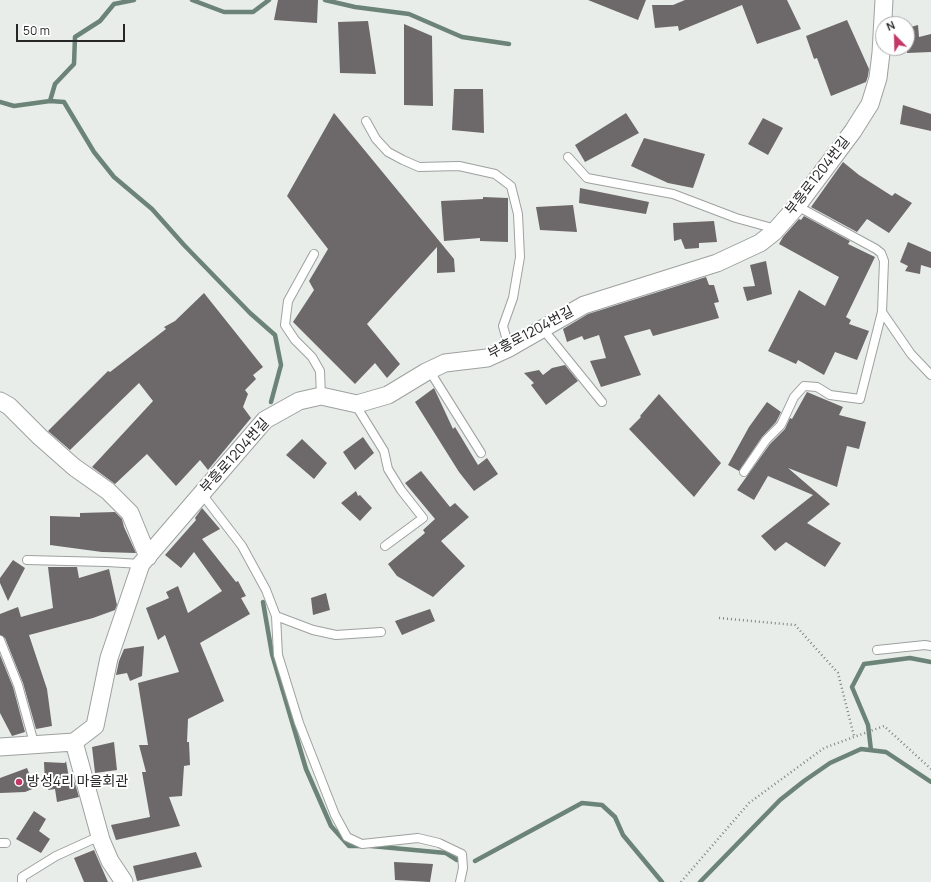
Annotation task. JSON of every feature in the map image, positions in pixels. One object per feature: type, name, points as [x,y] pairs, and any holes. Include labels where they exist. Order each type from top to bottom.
[{"type":"street","name":"부흥로1204번길","points":[[74,742],[96,726],[109,658],[145,561],[265,420],[299,401],[321,396],[355,403],[388,396],[429,370],[445,363],[488,358],[509,348],[584,304],[717,263],[760,243],[776,229],[797,206],[853,131],[870,104],[878,78],[884,0]]},
{"type":"street","points":[[0,401],[9,406],[40,437],[74,467],[108,492],[130,513],[145,561]]},
{"type":"street","points":[[0,746],[74,742],[100,836],[110,861],[124,882]]},
{"type":"lane","points":[[366,121],[376,139],[388,152],[403,160],[419,167],[459,166],[495,174],[511,186],[518,214],[520,257],[513,298],[502,326],[509,348]]},
{"type":"lane","points":[[568,157],[586,178],[673,194],[736,218],[776,229]]},
{"type":"lane","points":[[744,472],[766,440],[781,425],[794,397],[804,386],[817,387],[830,395],[860,398],[882,312],[884,262],[881,253],[797,206]]},
{"type":"lane","points":[[314,254],[288,300],[285,325],[295,340],[312,357],[320,371],[321,396]]},
{"type":"lane","points":[[882,312],[911,354],[931,375]]},
{"type":"lane","points":[[542,328],[602,402]]},
{"type":"lane","points":[[429,370],[481,453]]},
{"type":"lane","points":[[355,403],[384,451],[388,469],[401,490],[423,518],[385,546]]},
{"type":"lane","points":[[202,494],[242,546],[266,590],[276,616],[278,655],[299,723],[335,815],[347,837],[362,844],[418,838],[439,843],[462,854],[463,868],[460,882]]},
{"type":"lane","points":[[27,560],[107,562],[145,561]]},
{"type":"lane","points":[[276,616],[313,630],[336,635],[381,632]]},
{"type":"lane","points":[[0,640],[18,685],[34,743]]},
{"type":"lane","points":[[877,650],[926,645],[931,646]]},
{"type":"lane","points":[[22,882],[22,877],[56,856],[100,836]]},
{"type":"path","points":[[719,618],[795,625],[838,673],[854,736]]},
{"type":"path","points":[[681,882],[749,803],[824,748],[884,726],[931,768]]},
{"type":"building","points":[[278,0],[318,0],[317,23],[274,20]]},
{"type":"building","points":[[588,0],[646,0],[638,20]]},
{"type":"building","points":[[685,0],[787,0],[801,29],[757,44],[742,5],[679,31],[678,26],[655,28],[652,5],[673,5]]},
{"type":"building","points":[[847,20],[869,69],[868,76],[866,82],[831,96],[817,58],[814,59],[806,36]]},
{"type":"building","points":[[368,21],[376,74],[340,73],[338,22]]},
{"type":"building","points":[[404,24],[432,36],[433,106],[404,105]]},
{"type":"building","points":[[918,25],[919,37],[931,34],[931,52],[915,53],[915,26]]},
{"type":"building","points":[[454,89],[483,89],[484,133],[452,130]]},
{"type":"building","points":[[903,105],[931,114],[931,131],[900,124]]},
{"type":"building","points":[[334,113],[454,259],[455,272],[437,273],[437,247],[367,324],[400,364],[387,378],[375,363],[355,384],[293,322],[314,290],[309,281],[328,249],[287,196]]},
{"type":"building","points":[[626,113],[639,133],[585,162],[575,145]]},
{"type":"building","points":[[763,118],[783,128],[768,155],[748,144]]},
{"type":"building","points":[[644,138],[705,154],[693,188],[668,183],[631,166]]},
{"type":"building","points":[[843,162],[859,175],[892,196],[895,193],[912,203],[889,233],[867,219],[857,232],[811,207]]},
{"type":"building","points":[[580,188],[649,202],[646,214],[579,203]]},
{"type":"building","points":[[483,197],[508,198],[508,242],[480,241],[480,238],[444,241],[441,201],[483,199]]},
{"type":"building","points":[[573,205],[577,232],[540,230],[536,207]]},
{"type":"building","points":[[804,216],[850,241],[848,244],[875,257],[846,317],[851,320],[849,324],[869,331],[857,360],[835,352],[824,375],[798,360],[796,364],[768,351],[799,290],[825,306],[839,277],[779,244],[783,237],[799,219],[801,220]]},
{"type":"building","points":[[714,221],[717,242],[699,243],[699,248],[685,249],[681,239],[674,241],[673,223]]},
{"type":"building","points":[[908,242],[931,252],[931,268],[921,265],[920,274],[905,271],[908,266],[900,262]]},
{"type":"building","points":[[766,261],[772,294],[747,301],[743,287],[755,286],[750,265]]},
{"type":"building","points":[[706,277],[709,285],[714,285],[719,302],[714,303],[719,318],[653,336],[650,329],[624,336],[641,375],[601,387],[590,361],[606,358],[599,335],[584,340],[582,336],[567,342],[563,329],[588,314]]},
{"type":"building","points":[[204,293],[263,367],[253,375],[256,379],[245,390],[248,394],[243,407],[251,418],[208,470],[200,460],[176,486],[147,454],[115,484],[92,467],[153,401],[139,383],[70,450],[48,431],[108,371],[110,372],[166,329],[164,327],[175,321]]},
{"type":"building","points":[[565,365],[578,381],[546,405],[531,385],[534,383],[524,373],[539,370],[543,375],[552,368]]},
{"type":"building","points":[[434,388],[453,429],[455,427],[478,465],[487,458],[498,474],[474,491],[459,472],[415,402]]},
{"type":"building","points":[[807,392],[843,407],[839,415],[866,422],[859,449],[847,446],[837,487],[788,468],[830,504],[807,523],[841,543],[825,567],[786,542],[775,551],[761,536],[813,495],[768,476],[754,500],[737,490],[770,444],[785,429],[790,418],[792,419]]},
{"type":"building","points":[[659,394],[721,463],[694,497],[629,429],[641,417],[640,416]]},
{"type":"building","points":[[767,402],[781,412],[776,422],[762,437],[739,471],[728,465],[749,427]]},
{"type":"building","points":[[363,437],[374,453],[355,470],[343,452]]},
{"type":"building","points":[[302,439],[327,463],[314,479],[286,455]]},
{"type":"building","points":[[421,471],[450,507],[455,503],[469,517],[441,541],[465,566],[433,597],[397,576],[388,564],[425,533],[423,530],[435,519],[405,483]]},
{"type":"building","points":[[356,491],[358,496],[360,495],[372,508],[360,521],[341,503]]},
{"type":"building","points":[[202,508],[220,529],[202,539],[236,582],[238,581],[246,596],[241,598],[250,614],[200,643],[224,701],[188,719],[187,742],[189,742],[190,765],[184,766],[182,796],[169,797],[180,826],[116,840],[111,825],[150,817],[142,772],[146,772],[139,745],[148,745],[138,683],[179,672],[165,635],[158,640],[146,608],[169,598],[166,592],[178,586],[188,613],[222,591],[194,552],[181,568],[165,555],[196,520],[195,518]]},
{"type":"building","points":[[115,512],[122,519],[136,553],[102,552],[50,545],[50,516],[80,517],[80,513]]},
{"type":"building","points":[[13,560],[25,568],[8,601],[0,583],[0,578]]},
{"type":"building","points":[[48,567],[77,567],[79,578],[109,569],[117,605],[115,610],[93,618],[29,635],[47,689],[52,726],[36,729],[23,683],[5,638],[0,635],[0,614],[18,607],[21,617],[53,608]]},
{"type":"building","points":[[326,593],[330,610],[313,615],[311,598]]},
{"type":"building","points":[[430,609],[435,621],[402,635],[395,621]]},
{"type":"building","points":[[144,646],[142,676],[130,681],[127,673],[116,675],[119,661],[124,649]]},
{"type":"building","points":[[0,655],[13,687],[25,732],[12,736],[0,713]]},
{"type":"building","points":[[114,742],[117,770],[95,773],[92,747]]},
{"type":"building","points":[[66,761],[69,778],[73,777],[79,797],[57,802],[55,789],[48,790],[53,781],[45,784],[44,762],[65,763]]},
{"type":"building","name":"방성4리 마을회관","points":[[27,768],[35,788],[25,792],[0,793],[0,778]]},
{"type":"building","points":[[34,811],[46,819],[39,831],[50,839],[41,853],[16,839]]},
{"type":"building","points":[[94,850],[108,882],[84,882],[74,858]]},
{"type":"building","points":[[196,852],[202,867],[137,881],[133,866]]},
{"type":"building","points":[[394,862],[433,864],[430,882],[395,880]]},
{"type":"waterway","points":[[50,101],[55,84],[74,64],[75,37],[100,21],[114,4],[134,0]]},
{"type":"waterway","points":[[192,0],[224,12],[253,12],[269,0]]},
{"type":"waterway","points":[[325,0],[355,7],[409,14],[462,37],[509,44]]},
{"type":"waterway","points":[[0,102],[14,106],[50,101],[64,102],[94,152],[114,177],[152,209],[184,245],[250,313],[275,335],[281,365],[271,402]]},
{"type":"waterway","points":[[263,602],[272,654],[306,769],[331,826],[349,846],[361,846]]},
{"type":"waterway","points":[[871,750],[868,725],[852,687],[864,664],[910,658],[931,662]]},
{"type":"waterway","points":[[700,882],[780,800],[830,763],[861,749],[886,752],[931,782]]},
{"type":"waterway","points":[[475,861],[582,803],[602,805],[615,817],[623,835],[662,882]]},
{"type":"waterway","points":[[371,846],[446,853],[457,860]]},
{"type":"place","name":"방성4리 마을회관","points":[[19,782]]}]
